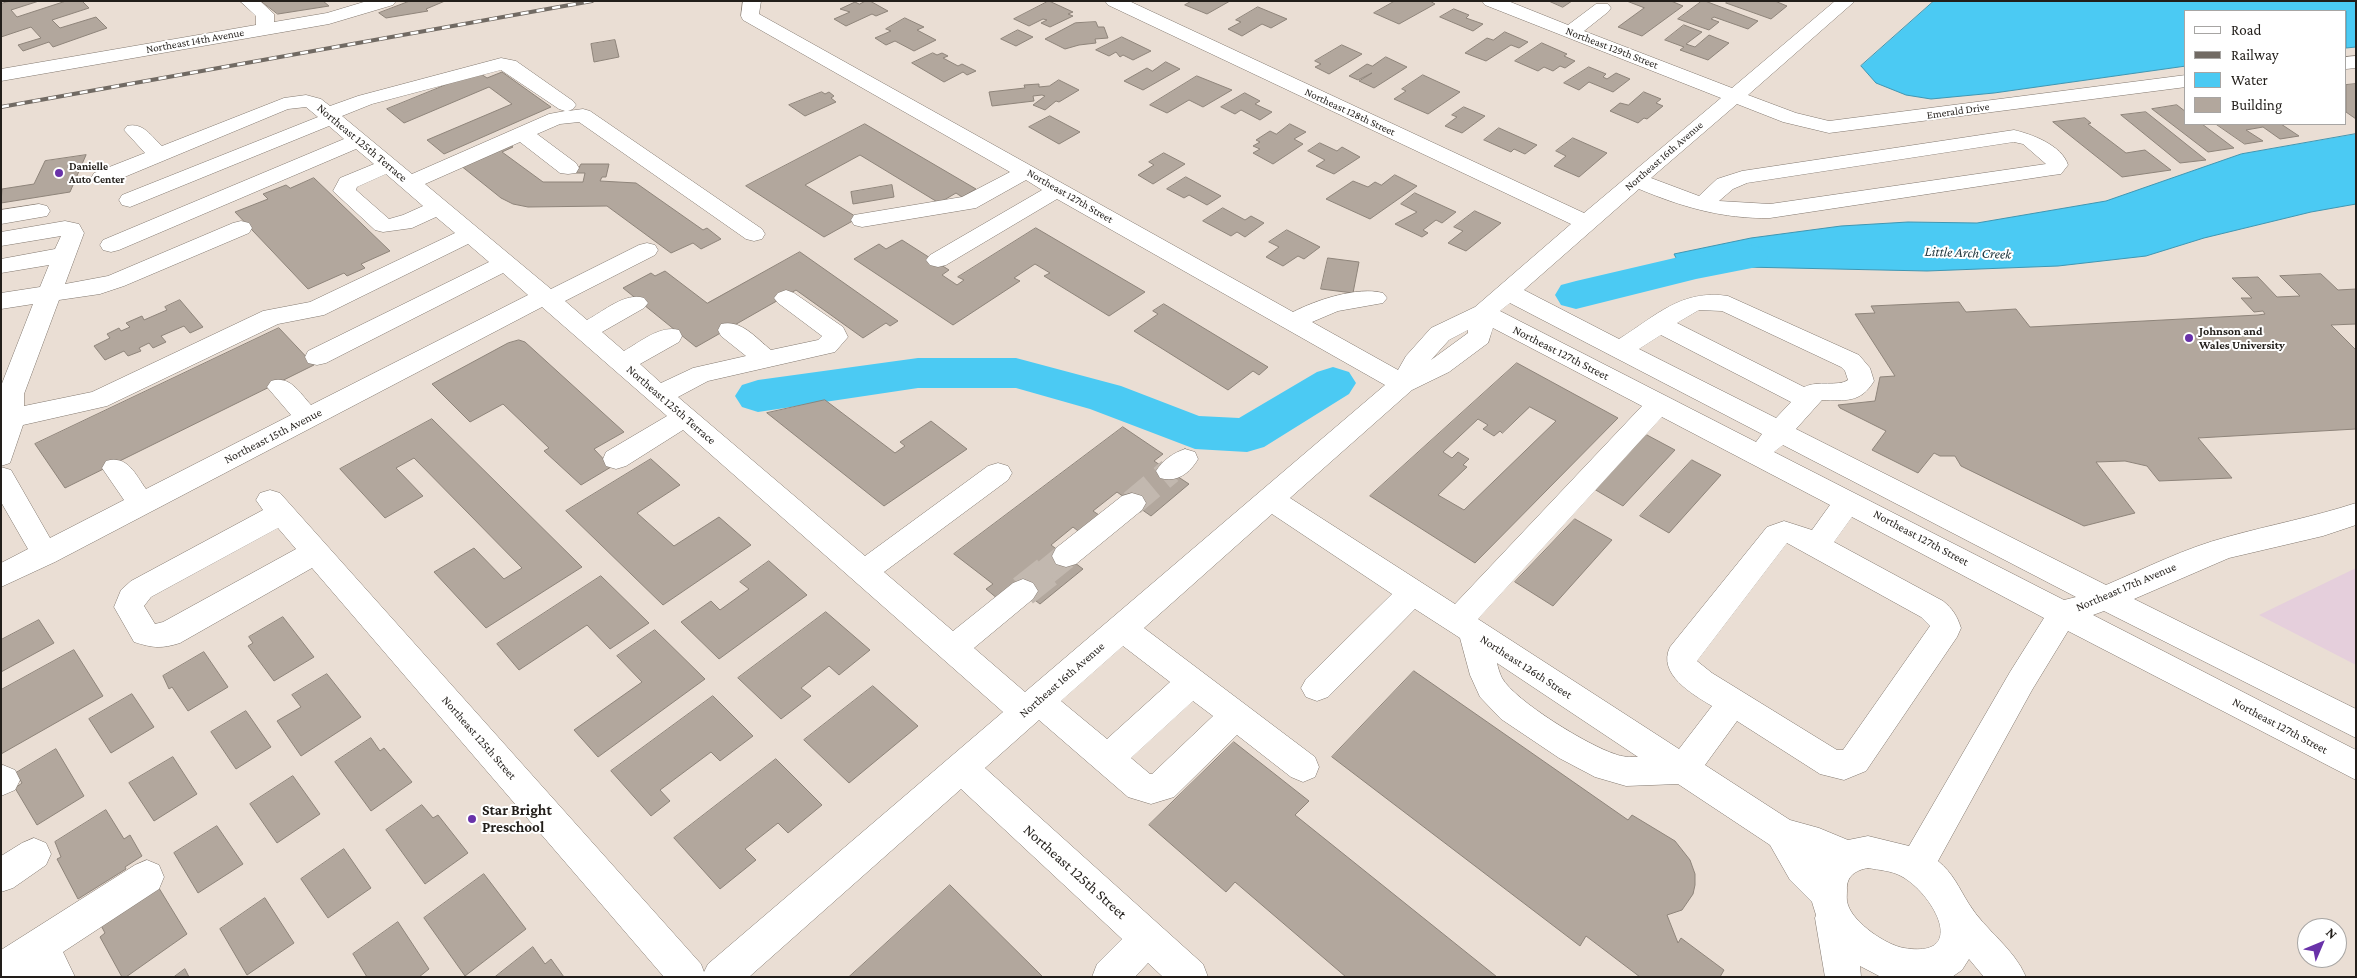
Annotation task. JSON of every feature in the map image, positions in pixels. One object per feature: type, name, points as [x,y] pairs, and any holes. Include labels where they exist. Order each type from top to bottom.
[{"type":"street","points":[[249,1],[265,14],[265,29]]},
{"type":"street","name":"Northeast 14th Avenue","points":[[1,75],[265,29],[348,7],[387,1]]},
{"type":"street","name":"Northeast 127th Street","points":[[752,1],[750,16],[1403,384]]},
{"type":"street","name":"Northeast 128th Street","points":[[1114,1],[1586,223]]},
{"type":"street","name":"Northeast 129th Street","points":[[1491,1],[1734,96]]},
{"type":"street","name":"Northeast 16th Avenue","points":[[721,977],[960,767],[1403,384],[1440,366],[1478,338],[1484,313],[1586,223],[1846,1]]},
{"type":"street","points":[[1570,32],[1602,8]]},
{"type":"street","points":[[130,200],[325,112],[501,64],[509,65],[566,105]]},
{"type":"street","name":"Emerald Drive","points":[[1734,96],[1790,118],[1829,127],[2184,81]]},
{"type":"street","points":[[102,178],[284,104],[306,100],[325,112]]},
{"type":"street","name":"Northeast 125th Terrace","points":[[325,112],[547,298],[953,648],[1107,759],[1140,786],[1151,789],[1162,786],[1236,715]]},
{"type":"street","points":[[410,183],[556,118],[583,115],[754,234]]},
{"type":"street","points":[[134,130],[160,156]]},
{"type":"street","points":[[522,133],[568,168]]},
{"type":"street","points":[[1637,180],[1687,201],[1703,205],[1749,212],[1770,211],[2053,169],[2057,165],[2056,161],[2030,140],[2014,136],[1742,177],[1725,184],[1703,205]]},
{"type":"street","points":[[111,245],[359,140]]},
{"type":"street","points":[[389,165],[348,183],[344,192],[382,225],[398,225],[438,207]]},
{"type":"street","points":[[862,220],[968,203],[1026,171]]},
{"type":"street","points":[[938,260],[1058,189]]},
{"type":"street","points":[[1,217],[40,211]]},
{"type":"street","points":[[1,239],[65,228],[71,229],[73,233],[11,394],[1,456]]},
{"type":"street","points":[[1,301],[48,295],[116,281],[241,228]]},
{"type":"street","points":[[6,419],[98,400],[272,317],[316,309],[471,234]]},
{"type":"street","name":"Northeast 15th Avenue","points":[[1,576],[308,418],[647,250]]},
{"type":"street","points":[[1,266],[64,255]]},
{"type":"street","points":[[316,357],[505,263]]},
{"type":"street","points":[[1508,292],[1779,432],[2018,552],[2104,599],[2356,724]]},
{"type":"street","points":[[660,395],[702,374],[826,346],[836,337],[834,333],[786,298]]},
{"type":"street","points":[[1293,322],[1320,307],[1339,302],[1375,298]]},
{"type":"street","points":[[1619,350],[1659,324],[1675,311],[1712,300],[1728,304],[1839,355],[1857,368],[1862,381],[1858,387],[1850,392],[1814,392],[1759,455]]},
{"type":"street","points":[[585,331],[636,303]]},
{"type":"street","name":"Northeast 127th Street","points":[[1484,313],[1849,501],[2058,620],[2356,766]]},
{"type":"street","points":[[1659,324],[1807,399]]},
{"type":"street","points":[[730,330],[767,360]]},
{"type":"street","points":[[623,363],[670,336]]},
{"type":"street","points":[[280,388],[308,418]]},
{"type":"street","points":[[1659,404],[1465,627],[1490,686],[1497,696],[1520,714],[1594,762],[1616,770],[1648,772],[1683,769],[1733,702]]},
{"type":"street","points":[[616,459],[685,417]]},
{"type":"street","points":[[116,468],[141,504]]},
{"type":"street","points":[[864,572],[998,473]]},
{"type":"street","points":[[1,477],[9,509],[45,554]]},
{"type":"street","name":"Northeast 126th Street","points":[[1271,499],[1782,834],[1819,844],[1847,856]]},
{"type":"street","points":[[1816,545],[1849,501]]},
{"type":"street","points":[[1066,556],[1132,502]]},
{"type":"street","name":"Northeast 125th Street","points":[[316,552],[169,634],[155,636],[146,633],[129,607],[131,598],[136,594],[275,506],[316,552],[688,977]]},
{"type":"street","name":"Northeast 17th Avenue","points":[[2058,620],[2192,560],[2226,548],[2324,525],[2356,514]]},
{"type":"street","points":[[1784,532],[1795,534],[1816,545],[1932,608],[1942,617],[1946,628],[1854,761],[1844,765],[1832,764],[1733,702],[1686,672],[1680,663],[1681,656],[1777,535],[1784,532]]},
{"type":"street","points":[[953,648],[1023,591]]},
{"type":"street","points":[[1317,688],[1412,593]]},
{"type":"street","points":[[1920,859],[2058,620]]},
{"type":"street","points":[[1122,628],[1303,767]]},
{"type":"street","points":[[1107,759],[1192,682]]},
{"type":"street","name":"Northeast 125th Street","points":[[960,767],[1190,977]]},
{"type":"street","name":"Northeast 126th Street","points":[[1782,834],[1802,868],[1830,903]]},
{"type":"street","points":[[1830,903],[1843,930],[1859,948],[1880,961],[1917,973],[1944,963],[1955,952],[1959,935],[1957,918],[1952,903],[1920,859],[1868,852],[1847,856],[1832,872],[1830,903],[1843,977]]},
{"type":"street","points":[[1,876],[34,854]]},
{"type":"street","points":[[12,964],[147,877]]},
{"type":"street","points":[[1957,918],[2008,977]]},
{"type":"street","points":[[1110,977],[1147,938]]},
{"type":"street","points":[[12,964],[46,958],[57,977]]},
{"type":"shaded area","points":[[2356,568],[2356,665],[2259,615]]},
{"type":"water","points":[[1934,1],[2356,1],[2356,47],[2347,48],[2347,10],[2184,10],[2184,66],[1994,93],[1931,99],[1906,95],[1876,83],[1861,66]]},
{"type":"water","points":[[2356,134],[2356,204],[2311,212],[2204,238],[2146,256],[2058,266],[1927,271],[1744,267],[1684,273],[1674,254],[1751,238],[1841,226],[1908,222],[1977,223],[2106,201],[2241,154]]},
{"type":"building","points":[[10,1],[39,1],[11,10],[17,17],[66,1],[82,1],[89,8],[52,20],[60,28],[96,17],[107,28],[53,47],[49,42],[23,51],[18,45],[41,38],[31,27],[1,37],[1,4]]},
{"type":"building","points":[[261,1],[323,1],[329,6],[278,14]]},
{"type":"building","points":[[410,1],[445,1],[426,9],[428,11],[386,18],[379,13]]},
{"type":"building","points":[[870,1],[888,11],[876,16],[872,14],[846,26],[834,19],[850,12],[840,9],[855,2],[859,4]]},
{"type":"building","points":[[1049,1],[1073,12],[1068,14],[1073,16],[1050,27],[1041,23],[1047,20],[1043,19],[1029,26],[1014,19]]},
{"type":"building","points":[[1192,1],[1230,1],[1207,14],[1185,5]]},
{"type":"building","points":[[1395,1],[1430,1],[1435,4],[1399,24],[1374,13]]},
{"type":"building","points":[[1549,1],[1572,1],[1563,7]]},
{"type":"building","points":[[1627,1],[1671,1],[1683,6],[1642,36],[1618,27],[1644,8]]},
{"type":"building","points":[[1702,1],[1758,21],[1748,29],[1714,17],[1711,19],[1719,22],[1709,30],[1678,19]]},
{"type":"building","points":[[1728,1],[1775,1],[1787,6],[1771,19],[1726,3]]},
{"type":"building","points":[[1258,7],[1287,19],[1271,28],[1262,24],[1242,36],[1228,29],[1241,22],[1236,20]]},
{"type":"building","points":[[1454,9],[1469,15],[1466,18],[1483,24],[1473,31],[1440,17]]},
{"type":"building","points":[[905,18],[924,27],[917,30],[936,40],[914,51],[895,41],[886,45],[875,38],[891,31],[886,29]]},
{"type":"building","points":[[1096,22],[1098,27],[1104,27],[1108,38],[1095,39],[1096,43],[1065,49],[1045,39],[1075,23]]},
{"type":"building","points":[[1684,25],[1702,32],[1686,44],[1695,47],[1709,35],[1729,43],[1708,60],[1680,50],[1684,47],[1665,40]]},
{"type":"building","points":[[1018,30],[1033,37],[1016,46],[1001,39]]},
{"type":"building","points":[[1505,32],[1528,42],[1519,48],[1511,45],[1486,61],[1465,53],[1487,38],[1493,40]]},
{"type":"building","points":[[1122,37],[1151,51],[1133,60],[1123,55],[1120,57],[1116,52],[1109,56],[1096,50]]},
{"type":"building","points":[[615,40],[619,57],[594,62],[591,44]]},
{"type":"building","points":[[1542,43],[1567,54],[1564,56],[1575,61],[1565,68],[1560,66],[1553,71],[1544,67],[1538,71],[1515,61]]},
{"type":"building","points":[[1342,45],[1362,54],[1329,74],[1315,67],[1321,64],[1315,61]]},
{"type":"building","points":[[933,53],[937,55],[942,53],[948,56],[943,58],[958,66],[962,64],[976,71],[967,75],[963,72],[944,82],[912,63]]},
{"type":"building","points":[[1386,57],[1407,67],[1374,88],[1359,81],[1372,73],[1358,80],[1349,76],[1367,64],[1372,66]]},
{"type":"building","points":[[1166,62],[1180,69],[1143,90],[1124,81],[1147,68],[1152,71]]},
{"type":"building","points":[[1589,67],[1606,74],[1603,77],[1607,79],[1616,73],[1630,79],[1613,92],[1589,82],[1579,90],[1564,83]]},
{"type":"building","points":[[478,72],[487,78],[502,72],[551,107],[444,154],[427,140],[512,104],[489,87],[404,123],[387,109]]},
{"type":"building","points":[[1423,75],[1460,92],[1428,114],[1394,99],[1406,91],[1402,89]]},
{"type":"building","points":[[1197,76],[1232,90],[1203,107],[1189,100],[1167,113],[1150,105]]},
{"type":"building","points":[[1059,80],[1079,90],[1059,102],[1056,101],[1045,110],[1033,105],[1045,96],[1042,95],[1033,96],[1034,101],[992,106],[989,92],[1025,88],[1024,85],[1039,84],[1039,87],[1049,86]]},
{"type":"building","points":[[2356,84],[2356,119],[2347,113],[2347,85]]},
{"type":"building","points":[[822,92],[825,94],[829,92],[834,96],[831,98],[836,102],[805,116],[789,105]]},
{"type":"building","points":[[1644,92],[1661,99],[1656,103],[1663,106],[1647,119],[1644,118],[1638,123],[1610,111],[1620,103],[1628,105]]},
{"type":"building","points":[[1245,93],[1260,101],[1255,104],[1272,112],[1260,120],[1241,110],[1235,114],[1221,107]]},
{"type":"building","points":[[2177,105],[2184,110],[2184,125],[2203,125],[2234,148],[2208,152],[2152,109]]},
{"type":"building","points":[[1464,107],[1485,116],[1462,133],[1445,126],[1457,117],[1452,115]]},
{"type":"building","points":[[2146,112],[2206,160],[2180,163],[2121,115]]},
{"type":"building","points":[[1050,116],[1080,132],[1059,144],[1029,127]]},
{"type":"building","points":[[2085,118],[2091,123],[2088,124],[2126,153],[2145,150],[2171,170],[2122,177],[2053,122]]},
{"type":"building","points":[[865,124],[976,189],[962,197],[956,193],[939,203],[860,155],[805,185],[858,218],[824,237],[746,186]]},
{"type":"building","points":[[1290,124],[1306,132],[1294,139],[1303,144],[1273,164],[1253,153],[1260,149],[1253,146],[1260,142],[1256,140],[1270,131],[1276,134]]},
{"type":"building","points":[[2217,125],[2282,125],[2299,136],[2280,139],[2263,127],[2246,130],[2263,141],[2245,144]]},
{"type":"building","points":[[1499,128],[1537,145],[1525,154],[1514,149],[1511,152],[1484,140]]},
{"type":"building","points":[[1573,138],[1607,153],[1579,177],[1554,166],[1566,156],[1556,151]]},
{"type":"building","points":[[1320,143],[1337,151],[1342,147],[1360,157],[1334,174],[1316,166],[1325,160],[1308,151]]},
{"type":"building","points":[[509,144],[513,147],[502,152],[543,182],[583,182],[585,173],[576,173],[581,164],[609,164],[606,177],[602,177],[600,181],[636,183],[703,230],[707,228],[721,239],[701,249],[693,243],[671,253],[607,206],[528,207],[513,204],[501,198],[460,165]]},
{"type":"building","points":[[1164,153],[1185,164],[1153,184],[1138,175],[1154,165],[1149,162]]},
{"type":"building","name":"Danielle Auto Center","points":[[86,155],[70,192],[1,203],[2,189],[34,184],[45,161]]},
{"type":"building","points":[[1395,175],[1417,186],[1370,219],[1326,199],[1353,181],[1368,187],[1375,182],[1381,185]]},
{"type":"building","points":[[1186,177],[1221,196],[1207,205],[1189,195],[1184,198],[1167,189]]},
{"type":"building","points":[[314,178],[390,251],[361,264],[365,268],[347,276],[344,273],[308,289],[235,212],[268,199],[263,194],[286,185],[290,188]]},
{"type":"building","points":[[892,185],[894,197],[853,204],[851,192]]},
{"type":"building","points":[[1415,193],[1456,212],[1442,223],[1436,220],[1423,230],[1428,233],[1422,237],[1395,224],[1417,212],[1401,204]]},
{"type":"building","points":[[1223,208],[1245,220],[1251,216],[1264,223],[1245,237],[1237,232],[1231,236],[1203,221]]},
{"type":"building","points":[[1475,211],[1501,223],[1466,251],[1448,243],[1463,231],[1454,227]]},
{"type":"building","points":[[1036,228],[1145,292],[1109,316],[1044,276],[1050,273],[1035,264],[1014,278],[1020,281],[953,325],[854,259],[879,244],[886,249],[902,240],[949,270],[942,275],[957,285],[964,280],[958,277]]},
{"type":"building","points":[[1287,230],[1320,247],[1304,259],[1298,256],[1283,266],[1266,257],[1279,247],[1269,242]]},
{"type":"building","points":[[800,252],[898,321],[890,326],[886,323],[863,338],[796,290],[696,347],[623,288],[651,273],[655,276],[665,271],[707,303]]},
{"type":"building","points":[[1328,258],[1359,262],[1353,293],[1321,289]]},
{"type":"building","points":[[2321,274],[2338,290],[2356,289],[2356,324],[2331,325],[2356,350],[2356,429],[2198,438],[2232,478],[2159,481],[2147,466],[2125,461],[2096,462],[2135,513],[2084,526],[1961,466],[1955,456],[1940,456],[1934,453],[1918,473],[1872,450],[1886,431],[1840,408],[1838,405],[1875,401],[1880,377],[1895,376],[1855,314],[1875,313],[1871,306],[1959,302],[1966,312],[2016,309],[2030,327],[2258,315],[2265,314],[2263,311],[2254,312],[2241,298],[2252,298],[2232,278],[2258,277],[2277,297],[2300,296],[2280,276]]},
{"type":"building","points":[[180,300],[203,327],[190,333],[184,326],[161,336],[166,342],[153,348],[149,343],[139,348],[141,351],[128,356],[124,351],[105,360],[94,346],[110,338],[107,334],[119,328],[121,331],[130,327],[126,323],[142,316],[144,320],[167,310],[165,307]]},
{"type":"building","points":[[1164,304],[1268,367],[1259,375],[1253,371],[1228,390],[1134,331],[1158,314],[1153,311]]},
{"type":"building","points":[[279,328],[314,365],[65,488],[35,444]]},
{"type":"building","points":[[519,340],[525,342],[624,432],[594,449],[611,467],[581,485],[544,451],[549,448],[503,404],[470,422],[432,384],[508,343]]},
{"type":"building","points":[[1517,363],[1618,418],[1475,563],[1370,496]],"holes":[[[1530,407],[1556,421],[1464,510],[1438,495],[1467,467],[1463,465],[1469,459],[1458,452],[1452,458],[1443,452],[1478,419],[1488,425],[1483,429],[1494,436],[1500,431],[1502,433]]]},
{"type":"building","points":[[825,400],[895,453],[905,446],[900,442],[931,421],[967,449],[884,506],[767,413]]},
{"type":"building","points":[[432,419],[582,567],[486,628],[434,572],[474,548],[504,579],[522,568],[414,458],[396,468],[423,496],[385,518],[340,469]]},
{"type":"building","points":[[1123,427],[1163,454],[1154,461],[1189,484],[1151,516],[1117,492],[1093,511],[1102,517],[1082,534],[1073,527],[1051,545],[1083,569],[1040,604],[1015,585],[998,599],[986,589],[993,584],[954,554]]},
{"type":"building","points":[[1647,435],[1675,450],[1623,506],[1594,489]]},
{"type":"building","points":[[651,459],[680,485],[637,513],[674,546],[719,517],[751,545],[663,605],[566,511]]},
{"type":"building","points":[[1692,460],[1721,475],[1669,533],[1640,516]]},
{"type":"building","points":[[1575,519],[1612,540],[1553,606],[1515,582]]},
{"type":"building","points":[[769,561],[807,595],[719,659],[681,622],[711,601],[720,610],[749,589],[740,582]]},
{"type":"building","points":[[601,576],[649,623],[610,649],[587,625],[519,670],[497,644]]},
{"type":"building","points":[[826,612],[870,650],[839,675],[829,666],[801,688],[811,696],[781,719],[738,678]]},
{"type":"building","points":[[283,617],[314,657],[274,681],[248,646],[253,643],[249,637]]},
{"type":"building","points":[[39,620],[54,643],[1,672],[1,640]]},
{"type":"building","points":[[655,630],[705,679],[598,757],[574,730],[642,682],[617,656]]},
{"type":"building","points":[[74,650],[103,696],[1,754],[1,690]]},
{"type":"building","points":[[204,652],[228,687],[188,711],[172,687],[169,689],[163,676]]},
{"type":"building","points":[[1414,671],[1628,820],[1632,815],[1675,841],[1690,860],[1695,874],[1695,885],[1693,894],[1682,910],[1667,915],[1678,943],[1681,938],[1724,970],[1720,977],[1640,977],[1586,936],[1580,946],[1332,757]]},
{"type":"building","points":[[327,674],[361,717],[301,756],[277,721],[301,707],[292,695]]},
{"type":"building","points":[[873,686],[918,726],[849,783],[804,740]]},
{"type":"building","points":[[132,694],[154,727],[111,753],[89,719]]},
{"type":"building","points":[[713,696],[753,736],[720,761],[711,752],[660,790],[670,801],[651,816],[611,771]]},
{"type":"building","points":[[246,711],[271,747],[236,769],[211,732]]},
{"type":"building","points":[[371,738],[380,751],[384,748],[412,782],[371,811],[335,762]]},
{"type":"building","points":[[1234,742],[1309,801],[1295,815],[1497,977],[1346,977],[1235,882],[1226,892],[1149,825]]},
{"type":"building","points":[[56,749],[84,796],[37,825],[15,788],[22,783],[16,773]]},
{"type":"building","points":[[173,757],[197,794],[154,821],[129,783]]},
{"type":"building","points":[[776,759],[822,805],[788,833],[778,823],[745,849],[756,860],[720,889],[674,838]]},
{"type":"building","points":[[293,776],[320,814],[277,843],[250,804]]},
{"type":"building","points":[[422,805],[433,818],[438,815],[468,853],[425,884],[386,830]]},
{"type":"building","points":[[106,810],[124,839],[130,835],[142,856],[125,867],[126,869],[78,899],[57,859],[61,857],[55,842]]},
{"type":"building","points":[[217,826],[243,864],[198,893],[174,853]]},
{"type":"building","points":[[344,849],[371,888],[328,918],[301,879]]},
{"type":"building","points":[[484,874],[526,929],[465,976],[424,918]]},
{"type":"building","points":[[154,880],[187,934],[126,977],[122,977],[100,937],[105,933],[97,918]]},
{"type":"building","points":[[950,885],[1043,977],[849,977]]},
{"type":"building","points":[[265,898],[294,943],[247,975],[220,929]]},
{"type":"building","points":[[398,922],[429,969],[419,977],[367,977],[353,954]]},
{"type":"building","points":[[533,947],[545,964],[551,959],[564,977],[495,977]]},
{"type":"building","points":[[185,969],[189,977],[174,977]]},
{"type":"waterway","name":"Little Arch Creek","points":[[1576,295],[1696,266],[1748,257]]},
{"type":"waterway","points":[[758,396],[918,373],[1016,373],[1105,397],[1195,432],[1247,435],[1333,383]]},
{"type":"tunnel","points":[[1132,503],[1170,471]]},
{"type":"tunnel","points":[[1045,573],[1066,556]]},
{"type":"tunnel","points":[[1023,591],[1047,572]]},
{"type":"railway","points":[[1,107],[592,1]]},
{"type":"place","name":"Danielle Auto Center","points":[[59,173]]},
{"type":"place","name":"Johnson and Wales University","points":[[2189,338]]},
{"type":"place","name":"Star Bright Preschool","points":[[472,819]]}]
